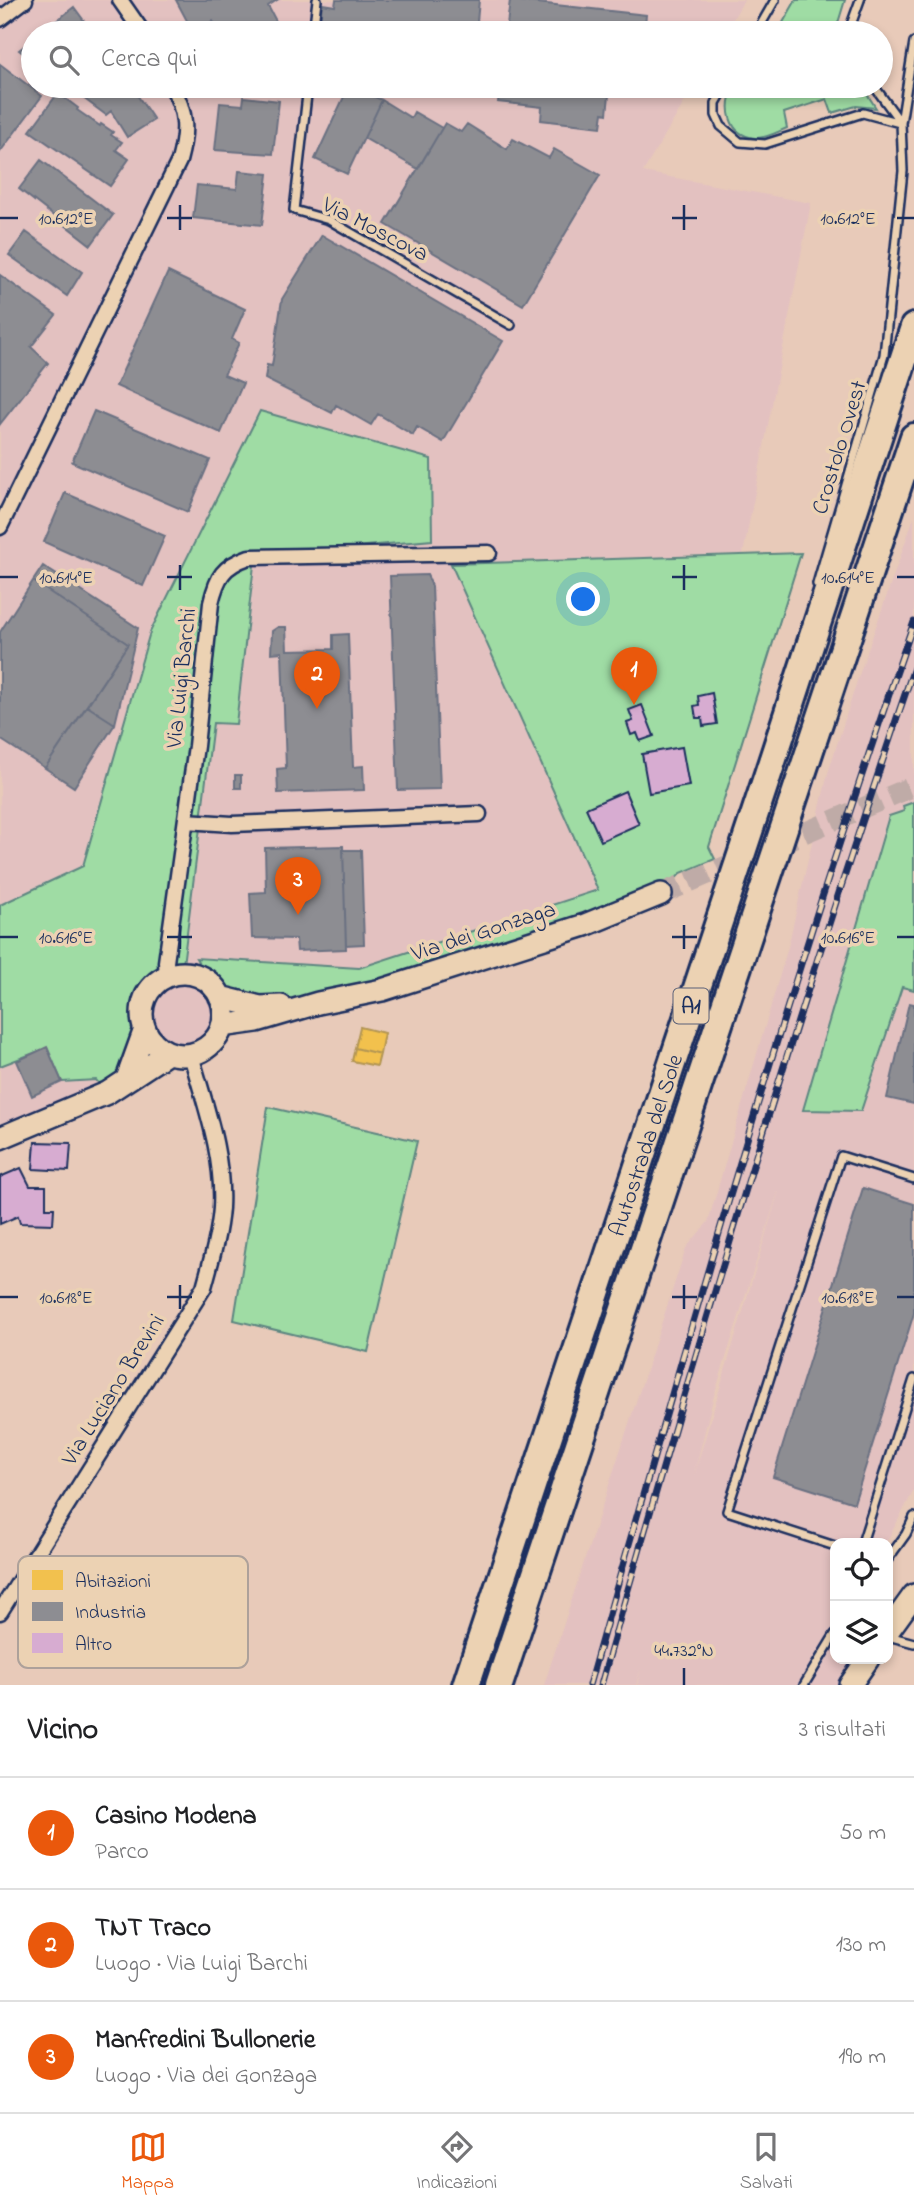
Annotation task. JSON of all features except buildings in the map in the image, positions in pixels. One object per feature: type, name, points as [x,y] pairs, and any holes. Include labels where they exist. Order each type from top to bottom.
[{"type":"highway","name":"Autostrada del Sole","points":[[466,1685],[914,327]]},
{"type":"highway","name":"Autostrada del Sole","points":[[499,1685],[914,437]]},
{"type":"main road","name":"Via dei Gonzaga","points":[[222,1026],[257,1021],[318,1003],[382,990],[585,925],[661,894]]},
{"type":"main road","name":"Via dei Gonzaga","points":[[167,976],[182,973],[198,976],[211,984],[220,997],[260,1007],[318,1003]]},
{"type":"main road","points":[[167,976],[150,989],[142,1008],[145,1029],[150,1039],[168,1053],[191,1055],[217,1038],[222,1026],[223,1006],[220,997]]},
{"type":"main road","points":[[127,1079],[145,1029]]},
{"type":"main road","points":[[0,1138],[107,1093],[168,1053]]},
{"type":"main road","points":[[893,1626],[914,1595]]},
{"type":"main road","points":[[850,1685],[865,1664]]},
{"type":"street","points":[[0,19],[25,0]]},
{"type":"street","points":[[114,0],[124,6],[135,21]]},
{"type":"street","points":[[0,527],[178,161],[184,135],[184,110],[178,98]]},
{"type":"street","name":"Via Luigi Barchi","points":[[167,976],[166,962],[215,583],[232,563],[249,557],[489,553]]},
{"type":"street","points":[[186,821],[232,824],[479,814]]},
{"type":"street","name":"Via Luciano Brevini","points":[[35,1556],[204,1287],[215,1248],[221,1209],[221,1182],[215,1140],[191,1055]]},
{"type":"street","name":"Via Luciano Brevini","points":[[0,1612],[18,1583]]},
{"type":"lane","points":[[314,21],[317,0]]},
{"type":"lane","points":[[763,21],[775,0]]},
{"type":"lane","points":[[852,21],[860,0]]},
{"type":"lane","name":"Crostolo Ovest","points":[[813,595],[884,355],[903,171],[901,123],[914,42]]},
{"type":"lane","name":"Via Moscova","points":[[306,98],[294,210],[329,220],[511,325]]},
{"type":"lane","points":[[719,98],[716,115],[721,126],[740,142],[765,145],[863,113],[901,123]]},
{"type":"lane","points":[[883,98],[901,123]]},
{"type":"lane","points":[[768,775],[769,741]]},
{"type":"lane","points":[[830,1544],[727,1511],[841,1156],[914,1179]]},
{"type":"lane","points":[[864,1538],[914,1379]]},
{"type":"lane","points":[[893,1552],[914,1517]]},
{"type":"lane","points":[[893,1636],[914,1643]]},
{"type":"lane","points":[[804,1685],[830,1642]]},
{"type":"shaded area","points":[[0,0],[744,0],[732,21],[21,21],[21,98],[687,98],[643,172],[811,203],[743,554],[452,564],[599,890],[359,968],[196,958],[198,976],[211,984],[220,997],[222,1026],[217,1038],[208,1046],[191,1055],[168,1053],[127,1079],[40,1108],[0,1125]]},
{"type":"shaded area","points":[[914,517],[914,1490],[889,1538],[830,1538],[830,1664],[875,1664],[863,1685],[637,1685],[641,1668],[636,1685],[544,1685],[686,1248],[708,1222],[788,947],[828,773]],"holes":[[[779,1189],[694,1475],[713,1399]]]},
{"type":"green space","points":[[796,0],[845,0],[839,21],[784,21]]},
{"type":"green space","points":[[730,98],[870,98],[876,108],[856,106],[832,113],[827,99],[784,113],[787,128],[755,138],[746,136],[733,126]]},
{"type":"green space","points":[[260,411],[431,459],[432,540],[255,556],[236,724],[213,723],[182,973],[167,977],[151,989],[142,1008],[145,1029],[107,1093],[96,1080],[62,1082],[47,1048],[0,1066],[0,905],[83,866],[150,632]]},
{"type":"green space","points":[[801,553],[709,847],[715,859],[681,873],[661,894],[382,990],[260,1007],[211,984],[196,958],[359,968],[598,890],[451,564]]},
{"type":"green space","points":[[914,802],[914,990],[902,987],[861,1111],[803,1110],[889,816],[904,811],[903,806]]},
{"type":"green space","points":[[268,1107],[417,1141],[368,1352],[234,1320]]},
{"type":"tunnel","points":[[661,894],[914,786]]},
{"type":"railway","points":[[589,1685],[704,1284],[784,1018],[914,622]]},
{"type":"railway","points":[[601,1685],[750,1174],[830,920],[914,668]]},
{"type":"place","name":"Casino Modena","points":[[634,705]]},
{"type":"place","name":"TNT Traco","points":[[317,709]]},
{"type":"place","name":"Manfredini Bullonerie","points":[[298,915]]}]
